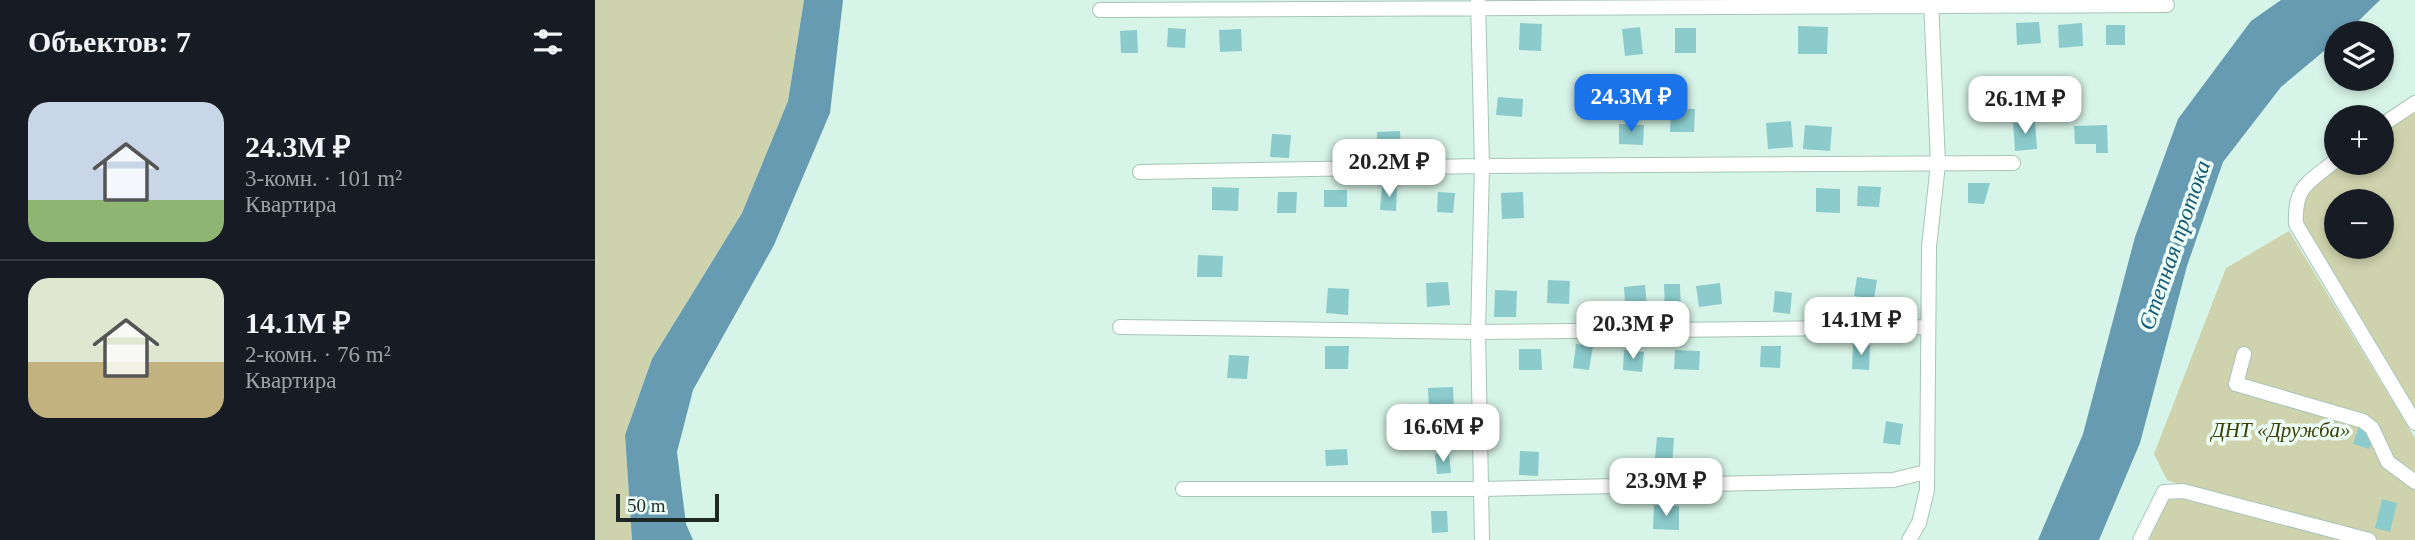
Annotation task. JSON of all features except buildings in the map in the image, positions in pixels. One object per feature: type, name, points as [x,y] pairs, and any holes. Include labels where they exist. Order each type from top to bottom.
[{"type":"street","points":[[1916,540],[1924,508],[1929,247],[1938,164],[1931,4]]},
{"type":"street","points":[[1478,5],[1482,166],[1478,332],[1482,540]]},
{"type":"street","points":[[1100,10],[1478,5],[2167,5]]},
{"type":"street","points":[[2394,117],[2415,103]]},
{"type":"street","points":[[1140,172],[1482,166],[2013,163]]},
{"type":"street","points":[[2324,170],[2303,188],[2295,203],[2296,224],[2415,423]]},
{"type":"street","points":[[1120,327],[1478,332],[1928,327]]},
{"type":"street","points":[[2244,354],[2236,384],[2363,421],[2372,428],[2388,462],[2415,482]]},
{"type":"street","points":[[1183,489],[1482,489],[1893,480],[1926,472]]},
{"type":"street","points":[[2140,540],[2164,492],[2183,491],[2369,540]]},
{"type":"street","points":[[1909,540],[1919,523]]},
{"type":"green space","points":[[595,0],[804,0],[788,101],[742,213],[652,359],[625,435],[632,540],[595,540]]},
{"type":"green space","points":[[2415,109],[2415,408],[2326,259],[2394,259],[2394,189],[2324,189],[2324,256],[2300,216],[2302,196],[2329,175],[2394,175],[2394,124]]},
{"type":"green space","name":"ДНТ «Дружба»","points":[[2289,231],[2415,438],[2415,540],[2149,540],[2176,483],[2167,480],[2154,454],[2226,268]]},
{"type":"water","points":[[804,0],[843,0],[830,113],[774,245],[693,390],[677,452],[686,524],[693,540],[632,540],[625,435],[652,359],[742,213],[788,101]]},
{"type":"water","name":"Степная протока","points":[[2281,0],[2380,0],[2358,21],[2324,21],[2324,51],[2281,87],[2223,162],[2187,266],[2140,443],[2099,540],[2038,540],[2083,434],[2135,237],[2178,119],[2251,21]]}]
